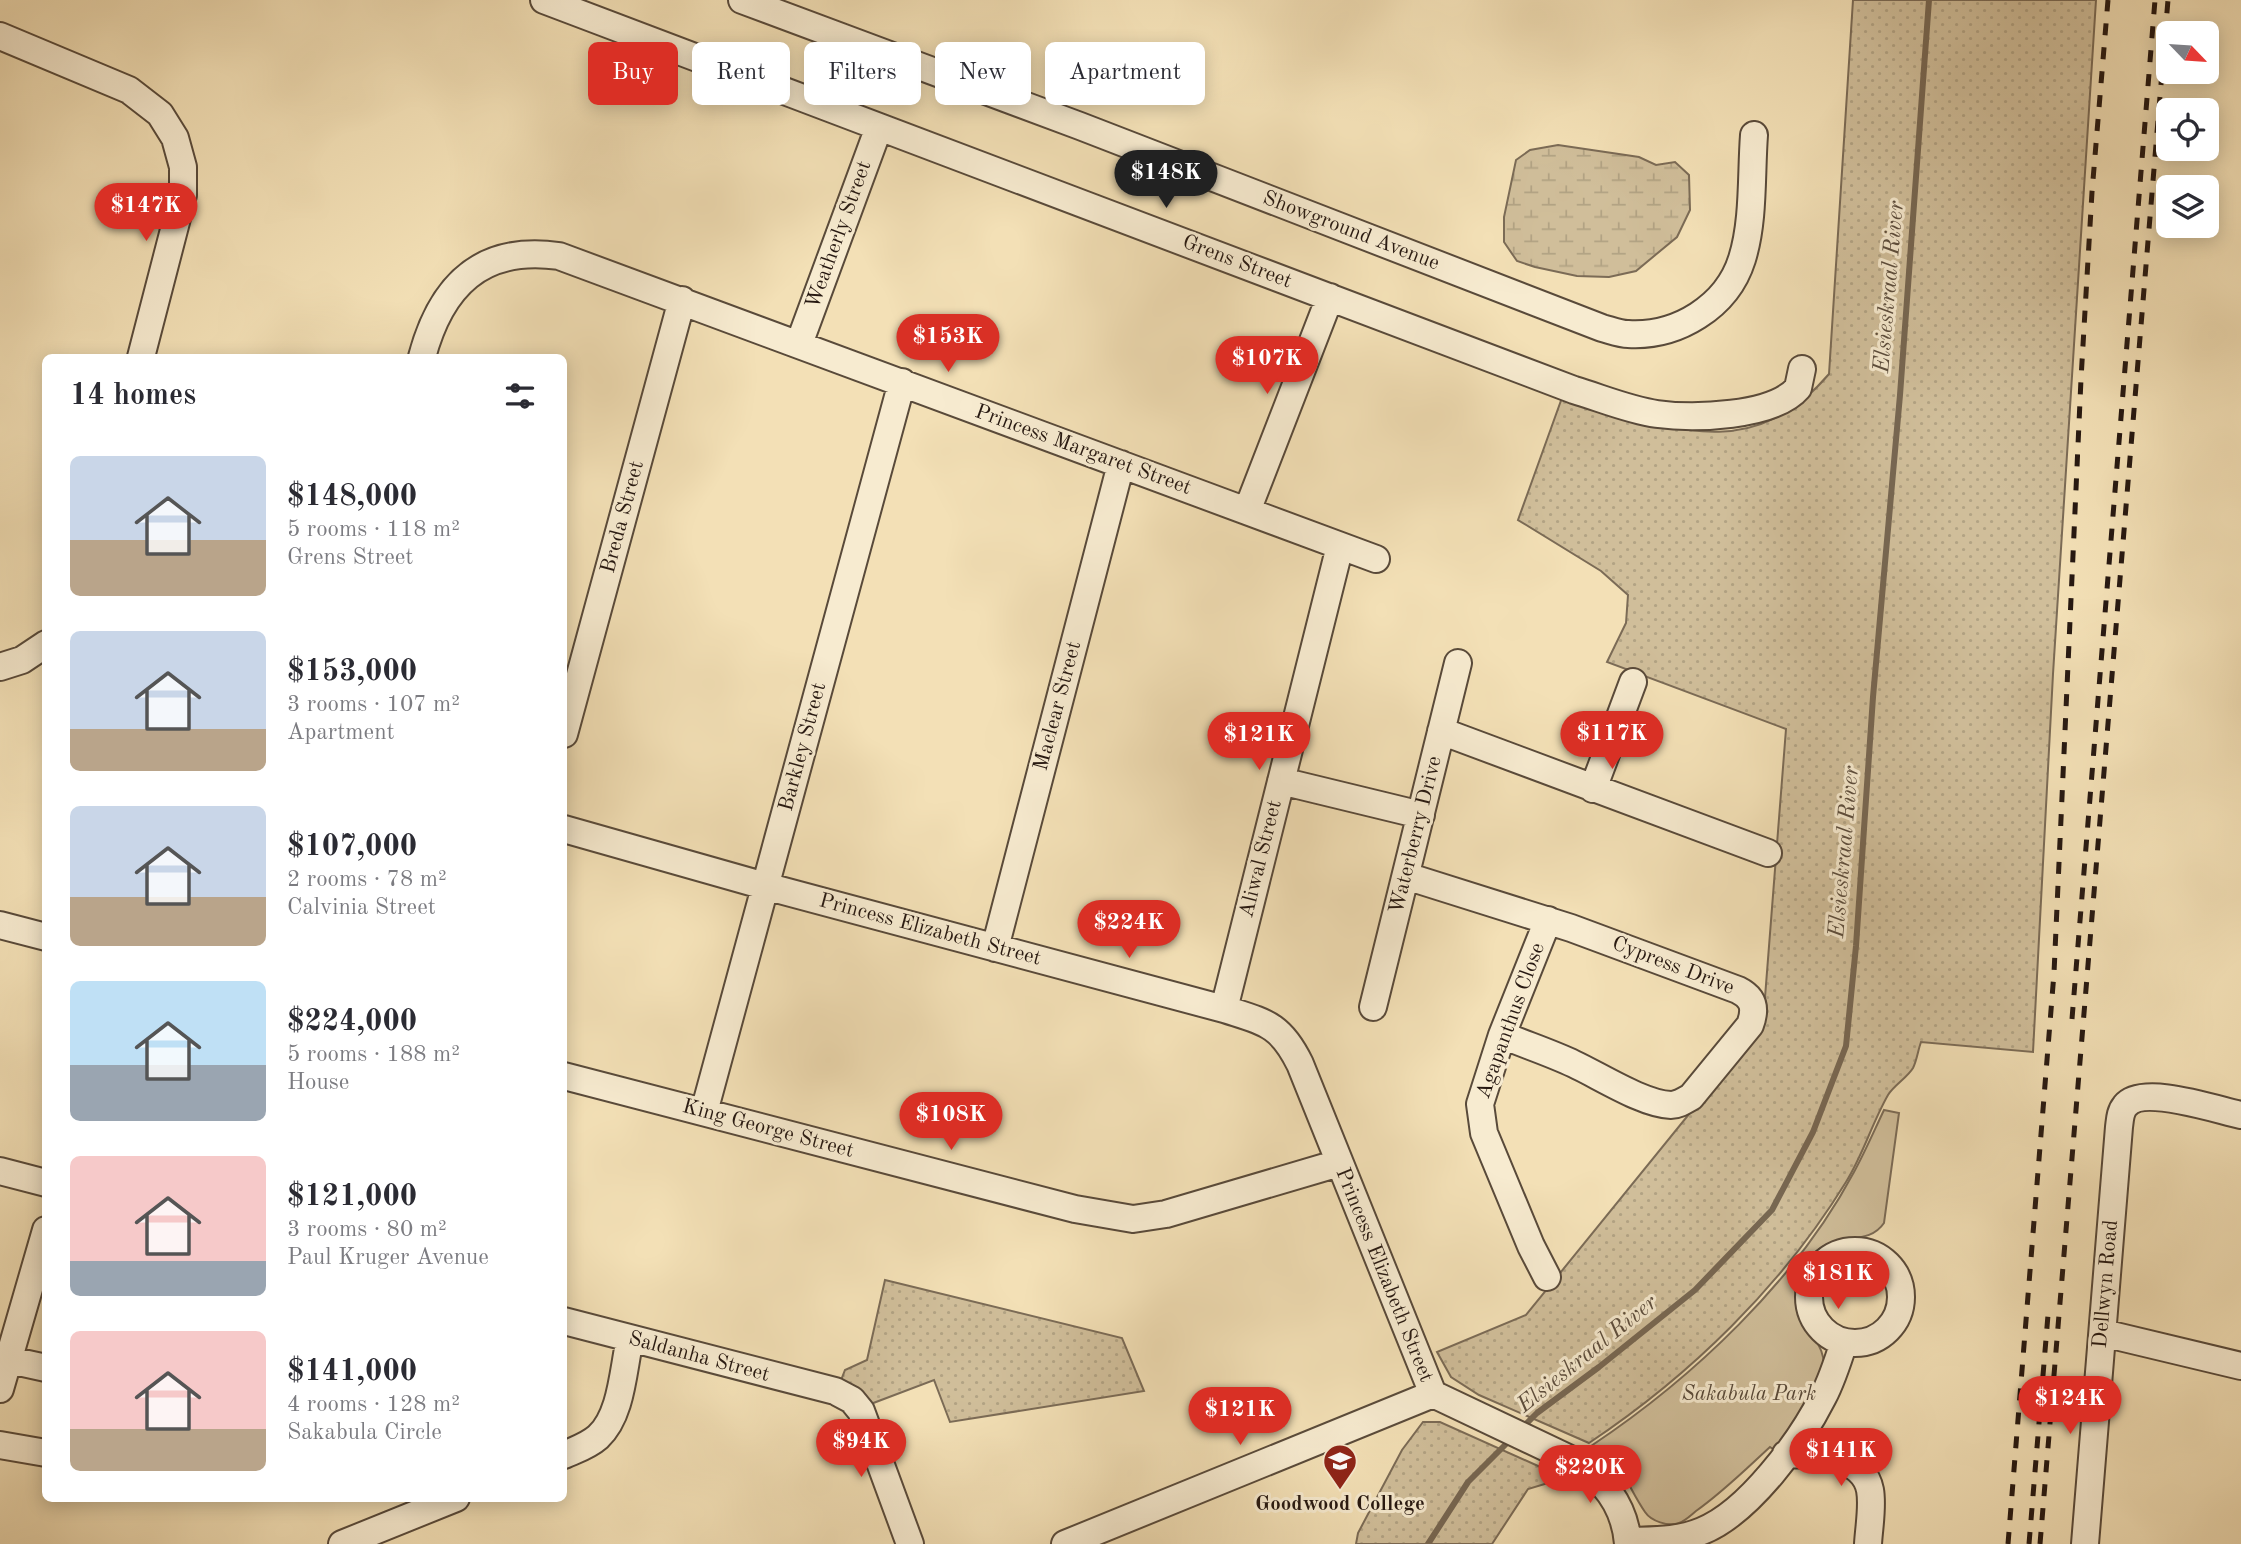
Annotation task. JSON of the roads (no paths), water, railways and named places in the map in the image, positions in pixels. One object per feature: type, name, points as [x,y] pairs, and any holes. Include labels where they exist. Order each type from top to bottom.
[{"type":"street","name":"Grens Street","points":[[544,0],[1574,390],[1655,413],[1688,417],[1761,407],[1794,393],[1801,382],[1802,369]]},
{"type":"street","name":"Showground Avenue","points":[[742,0],[1080,126],[1602,328],[1627,334],[1674,329],[1693,320],[1711,306],[1738,271],[1745,244],[1754,135]]},
{"type":"street","points":[[0,36],[129,90],[150,104],[169,125],[175,138],[183,167],[183,195],[142,354]]},
{"type":"street","name":"Weatherly Street","points":[[799,344],[879,127]]},
{"type":"street","name":"Princess Margaret Street","points":[[423,354],[434,319],[455,287],[481,267],[512,256],[559,256],[1376,559]]},
{"type":"street","points":[[1248,511],[1330,297]]},
{"type":"street","name":"Breda Street","points":[[567,723],[682,300]]},
{"type":"street","name":"Barkley Street","points":[[704,1112],[902,382]]},
{"type":"street","name":"Maclear Street","points":[[995,948],[1121,464]]},
{"type":"street","name":"Aliwal Street","points":[[1224,1009],[1340,546]]},
{"type":"street","points":[[4,666],[32,655],[42,647]]},
{"type":"street","name":"Waterberry Drive","points":[[1373,1007],[1458,663]]},
{"type":"street","points":[[1593,789],[1633,682]]},
{"type":"street","points":[[1441,731],[1768,853]]},
{"type":"street","points":[[1281,781],[1421,814]]},
{"type":"street","name":"Princess Elizabeth Street","points":[[567,830],[1224,1009],[1258,1020],[1280,1031],[1291,1045],[1433,1394]]},
{"type":"street","name":"Cypress Drive","points":[[1406,876],[1548,920],[1738,990],[1745,994],[1754,1010],[1750,1025],[1691,1097],[1679,1104],[1670,1105],[1656,1102],[1602,1079],[1575,1064],[1502,1035]]},
{"type":"street","name":"Agapanthus Close","points":[[1547,1277],[1531,1246],[1484,1133],[1480,1104],[1502,1035],[1548,920]]},
{"type":"street","points":[[0,925],[42,936]]},
{"type":"street","name":"King George Street","points":[[567,1077],[1118,1218],[1133,1219],[1167,1214],[1339,1163]]},
{"type":"street","name":"Dellwyn Road","points":[[2085,1544],[2119,1127],[2123,1109],[2135,1098],[2154,1097],[2179,1100],[2241,1115]]},
{"type":"street","points":[[0,1171],[42,1182]]},
{"type":"street","points":[[0,1389],[4,1359],[42,1242]]},
{"type":"street","name":"Saldanha Street","points":[[567,1322],[835,1391],[852,1400],[861,1411],[910,1544]]},
{"type":"street","points":[[2103,1333],[2241,1366]]},
{"type":"street","points":[[567,1454],[584,1447],[607,1426],[614,1412],[630,1339]]},
{"type":"street","points":[[1065,1544],[1433,1394],[1568,1458],[1588,1471],[1608,1489],[1619,1509],[1628,1542],[1687,1537],[1711,1527],[1745,1502],[1772,1474],[1824,1396],[1844,1342]]},
{"type":"street","points":[[4,1359],[42,1367]]},
{"type":"street","points":[[0,1445],[42,1452]]},
{"type":"street","points":[[1786,1454],[1821,1455],[1848,1463],[1861,1473],[1871,1493],[1868,1544]]},
{"type":"street","points":[[341,1544],[446,1502]]},
{"type":"waterway","name":"Elsieskraal River","points":[[1521,1429],[1537,1413],[1695,1290],[1772,1210],[1813,1132],[1846,1046],[1900,395],[1929,0]]},
{"type":"waterway","name":"Elsieskraal River","points":[[1428,1544],[1468,1482],[1511,1439]]},
{"type":"railway","points":[[2008,1544],[2054,973],[2081,379],[2092,192],[2108,0]]},
{"type":"railway","points":[[2072,1019],[2155,0]]},
{"type":"railway","points":[[2040,1544],[2168,0]]},
{"type":"railway","points":[[2029,1544],[2048,1315]]},
{"type":"place","name":"Goodwood College","points":[[1340,1491]]},
{"type":"park label","name":"Sakabula Park","points":[[1749,1394]]}]
